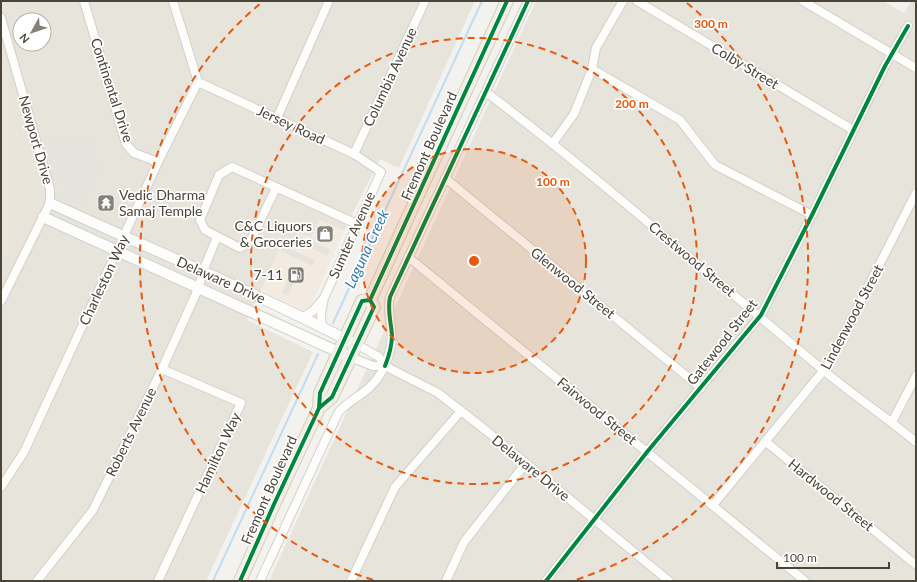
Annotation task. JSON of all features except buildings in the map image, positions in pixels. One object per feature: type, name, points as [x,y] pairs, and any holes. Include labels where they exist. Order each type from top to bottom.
[{"type":"main road","name":"Fremont Boulevard","points":[[370,300],[508,1]]},
{"type":"main road","name":"Fremont Boulevard","points":[[240,581],[319,408],[320,393],[338,351],[362,301],[370,300]]},
{"type":"main road","name":"Fremont Boulevard","points":[[319,408],[332,398],[374,307],[370,300]]},
{"type":"street","name":"Continental Drive","points":[[84,1],[126,144],[134,153],[158,162]]},
{"type":"street","points":[[173,1],[198,82]]},
{"type":"street","points":[[277,118],[329,1]]},
{"type":"street","name":"Columbia Avenue","points":[[354,154],[426,1]]},
{"type":"street","name":"Fremont Boulevard","points":[[260,581],[338,413],[348,402],[371,386],[385,366],[391,345],[392,334],[388,305],[408,257],[528,1]]},
{"type":"street","points":[[553,144],[574,114],[592,69],[596,48],[623,1]]},
{"type":"street","name":"Colby Street","points":[[637,1],[853,130]]},
{"type":"street","points":[[802,1],[916,68]]},
{"type":"street","name":"Newport Drive","points":[[1,18],[50,189],[50,203],[1,300]]},
{"type":"street","name":"Gatewood Street","points":[[546,581],[648,452],[761,315],[812,216],[853,130],[908,26]]},
{"type":"street","points":[[592,69],[680,120],[714,165],[812,216]]},
{"type":"street","name":"Charleston Way","points":[[1,487],[24,452],[158,162],[198,82]]},
{"type":"street","name":"Jersey Road","points":[[198,82],[354,154],[381,172]]},
{"type":"street","name":"Crestwood Street","points":[[486,92],[553,144],[761,315],[824,371],[916,442]]},
{"type":"street","points":[[276,188],[251,240],[240,248],[205,230],[200,220],[219,174],[232,167],[357,224]]},
{"type":"street","name":"Sumter Avenue","points":[[322,326],[320,314],[324,298],[381,172]]},
{"type":"street","name":"Glenwood Street","points":[[445,178],[701,388]]},
{"type":"street","name":"Lindenwood Street","points":[[713,506],[824,371],[916,193]]},
{"type":"street","name":"Delaware Drive","points":[[50,203],[124,238],[203,271],[322,326],[379,357],[385,366]]},
{"type":"street","name":"Delaware Drive","points":[[43,217],[350,357],[373,366],[385,366],[428,386],[526,463],[669,581]]},
{"type":"street","name":"Roberts Avenue","points":[[37,581],[92,510],[162,369],[199,287],[203,271],[217,237]]},
{"type":"street","name":"Fairwood Street","points":[[408,257],[805,581]]},
{"type":"street","name":"Sumter Avenue","points":[[303,317],[313,311],[324,298]]},
{"type":"street","name":"Hamilton Way","points":[[158,581],[241,403],[162,369]]},
{"type":"street","points":[[892,422],[916,376]]},
{"type":"street","points":[[351,581],[395,487],[461,411]]},
{"type":"street","name":"Hardwood Street","points":[[765,441],[916,565]]},
{"type":"street","points":[[446,581],[464,542],[526,463]]},
{"type":"shaded area","points":[[1,1],[475,1],[399,168],[380,159],[344,231],[320,220],[311,238],[290,247],[282,244],[247,320],[313,352],[206,581],[1,581]]},
{"type":"shaded area","points":[[536,1],[883,1],[904,13],[911,1],[916,1],[916,581],[269,581]]},
{"type":"shaded area","points":[[1,44],[42,189],[39,204],[14,259],[1,253]]},
{"type":"shaded area","points":[[80,134],[81,136],[88,134],[101,173],[90,189],[82,206],[66,194],[50,143]]},
{"type":"shaded area","points":[[320,220],[344,231],[310,307],[303,310],[261,289],[282,243],[290,247],[297,232],[311,238]]},
{"type":"shaded area","points":[[299,235],[330,250],[327,256],[296,240]]},
{"type":"shaded area","points":[[283,246],[315,260],[312,266],[281,251]]},
{"type":"shaded area","points":[[293,269],[299,272],[288,295],[282,293]]},
{"type":"shaded area","points":[[575,562],[584,570],[597,581],[560,581]]},
{"type":"waterway","name":"Laguna Creek","points":[[333,323],[482,1]]},
{"type":"waterway","name":"Laguna Creek","points":[[213,581],[318,354]]},
{"type":"cycle path","points":[[370,300],[507,1]]},
{"type":"cycle path","points":[[385,366],[392,339],[389,311],[390,297],[528,1]]},
{"type":"cycle path","points":[[546,581],[647,452],[761,315],[885,66],[908,26]]},
{"type":"cycle path","points":[[319,408],[320,393],[362,301],[370,300]]},
{"type":"cycle path","points":[[240,581],[319,408],[332,397],[374,307],[370,300]]},
{"type":"place","name":"Vedic Dharma Samaj Temple","points":[[106,203]]},
{"type":"place","name":"C&C Liquors & Groceries","points":[[325,234]]},
{"type":"place","name":"7-11","points":[[296,275]]}]
